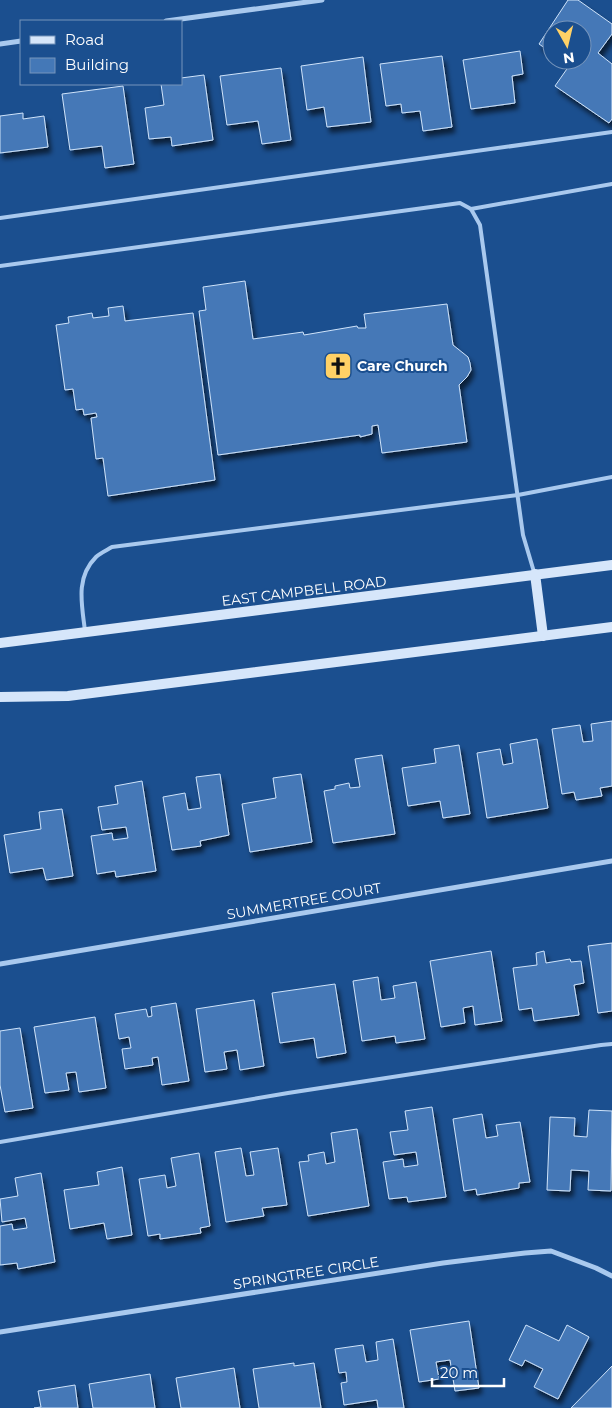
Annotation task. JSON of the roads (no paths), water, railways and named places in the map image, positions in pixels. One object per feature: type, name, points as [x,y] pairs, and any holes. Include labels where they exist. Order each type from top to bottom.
[{"type":"main road","name":"EAST CAMPBELL ROAD","points":[[0,643],[612,565]]},
{"type":"main road","points":[[535,574],[543,636]]},
{"type":"main road","points":[[0,697],[68,696],[612,627]]},
{"type":"street","points":[[173,20],[322,0]]},
{"type":"street","points":[[0,44],[20,41]]},
{"type":"street","name":"SUMMERTREE COURT","points":[[0,964],[612,860]]},
{"type":"street","name":"SPRINGTREE CIRCLE","points":[[0,1332],[442,1263],[525,1253],[551,1251],[612,1276]]},
{"type":"lane","points":[[0,218],[612,132]]},
{"type":"lane","points":[[471,209],[612,184]]},
{"type":"lane","points":[[0,266],[460,203],[471,209],[480,225],[523,535],[535,574]]},
{"type":"lane","points":[[85,633],[81,593],[85,572],[97,556],[112,547],[518,495],[612,477]]},
{"type":"lane","points":[[0,1142],[288,1093],[612,1044]]},
{"type":"place","name":"Care Church","points":[[338,366]]}]
